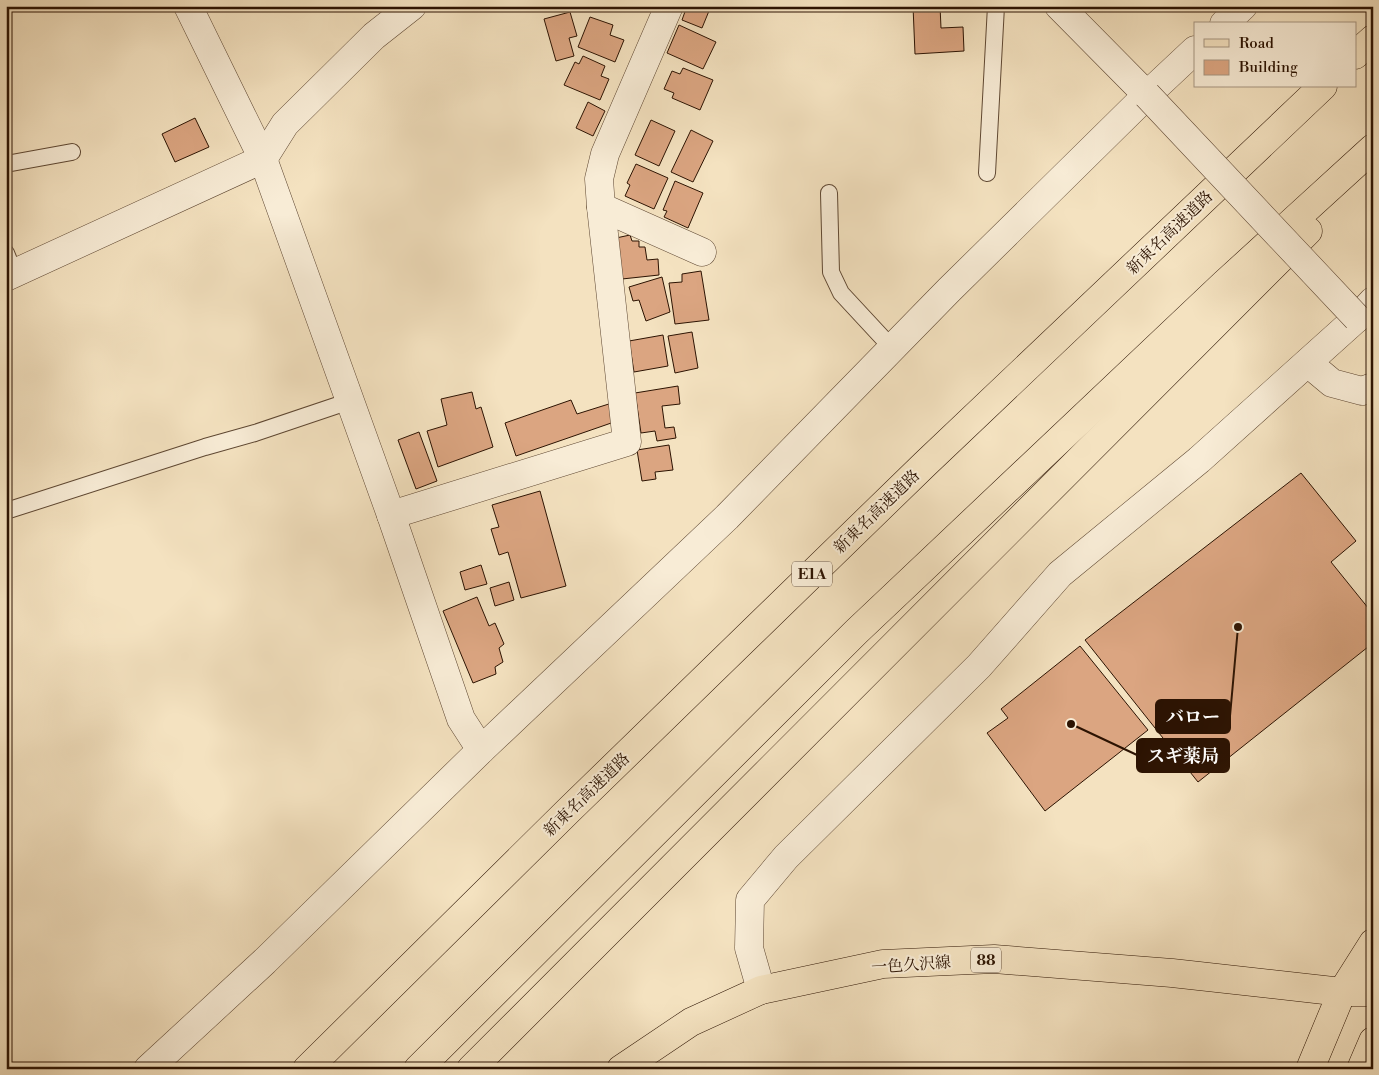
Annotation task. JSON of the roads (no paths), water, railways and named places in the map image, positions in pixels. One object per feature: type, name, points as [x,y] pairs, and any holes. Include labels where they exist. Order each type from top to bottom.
[{"type":"main road","points":[[1356,54],[1373,39]]},
{"type":"main road","name":"新東名高速道路","points":[[307,1069],[575,804],[925,464],[1321,88]]},
{"type":"main road","points":[[418,1069],[856,632],[1224,284],[1373,148]]},
{"type":"main road","points":[[471,1069],[1373,166]]},
{"type":"main road","points":[[1310,1069],[1342,992],[1373,943]]},
{"type":"main road","name":"一色久沢線","points":[[621,1069],[690,1022],[761,990],[883,964],[994,959],[1172,973],[1342,992],[1373,992]]},
{"type":"main road","points":[[1360,1069],[1373,1041]]},
{"type":"street","points":[[188,6],[263,160],[391,515],[461,719],[481,750]]},
{"type":"street","points":[[9,268],[263,160],[285,124],[374,36],[412,6]]},
{"type":"street","points":[[391,515],[628,442],[599,179],[606,154],[669,6]]},
{"type":"street","points":[[761,990],[749,948],[750,900],[786,858],[979,666],[1060,574],[1199,460],[1365,310],[1147,95],[1060,6]]},
{"type":"street","points":[[1226,22],[1243,6]]},
{"type":"street","points":[[148,1069],[265,961],[481,750],[727,517],[892,348],[1147,95],[1194,51]]},
{"type":"street","points":[[601,207],[702,252]]},
{"type":"street","points":[[1308,363],[1332,383],[1362,391],[1373,387]]},
{"type":"lane","points":[[987,173],[996,6]]},
{"type":"lane","points":[[6,164],[72,152]]},
{"type":"lane","points":[[829,193],[831,272],[841,294],[892,348]]},
{"type":"lane","points":[[6,511],[205,447],[255,433],[350,401]]},
{"type":"place","name":"バロー","points":[[1238,627]]},
{"type":"place","name":"スギ薬局","points":[[1071,724]]}]
